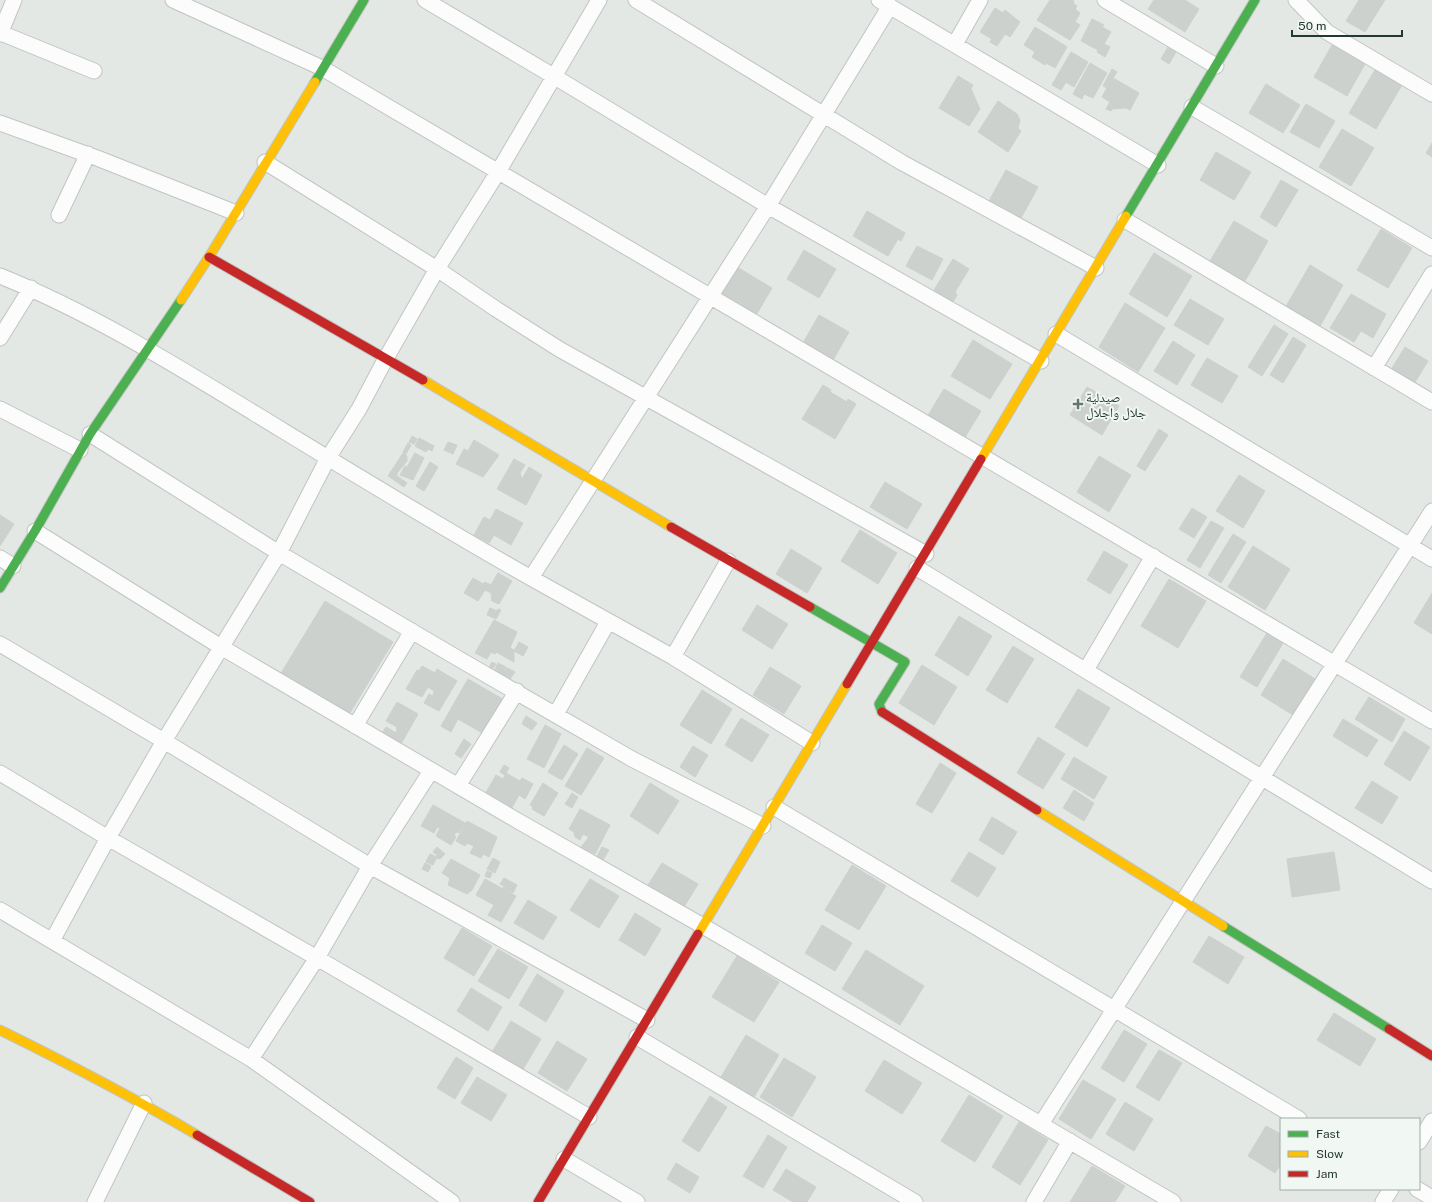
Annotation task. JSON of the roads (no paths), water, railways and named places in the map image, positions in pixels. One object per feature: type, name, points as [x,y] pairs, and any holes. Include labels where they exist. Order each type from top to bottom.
[{"type":"street","points":[[13,0],[0,34],[94,71]]},
{"type":"street","points":[[173,0],[322,68],[710,297],[984,455],[1432,721]]},
{"type":"street","points":[[0,588],[35,531],[80,450],[149,349],[236,213],[265,162],[364,0]]},
{"type":"street","points":[[425,0],[555,76],[768,206],[1041,361]]},
{"type":"street","points":[[52,941],[108,838],[164,740],[279,553],[328,458],[359,408],[437,269],[498,172],[599,0]]},
{"type":"street","points":[[636,0],[901,162],[1096,268]]},
{"type":"street","points":[[955,44],[980,0]]},
{"type":"street","points":[[1105,0],[1216,66]]},
{"type":"street","points":[[538,1202],[926,554],[1255,0]]},
{"type":"street","points":[[1296,0],[1327,32],[1432,94]]},
{"type":"street","points":[[531,578],[768,206],[824,115],[884,3],[1158,165]]},
{"type":"street","points":[[1192,107],[1432,248]]},
{"type":"street","points":[[0,123],[88,154],[236,213]]},
{"type":"street","points":[[59,215],[88,154]]},
{"type":"street","points":[[265,162],[437,269],[559,349],[646,396],[926,554]]},
{"type":"street","points":[[1124,220],[1432,402]]},
{"type":"street","points":[[208,257],[385,360],[513,432],[728,561],[873,642],[905,662],[879,704],[883,714],[1432,1056]]},
{"type":"street","points":[[1374,368],[1432,274]]},
{"type":"street","points":[[0,276],[31,288],[149,349],[460,538],[673,657],[812,743]]},
{"type":"street","points":[[0,338],[31,288]]},
{"type":"street","points":[[1056,334],[1432,559]]},
{"type":"street","points":[[0,409],[80,450]]},
{"type":"street","points":[[90,434],[279,553],[412,631],[632,759],[763,826]]},
{"type":"street","points":[[1041,1124],[1432,510]]},
{"type":"street","points":[[35,531],[221,647],[431,771],[703,926],[1173,1202]]},
{"type":"street","points":[[1086,670],[1153,556]]},
{"type":"street","points":[[0,558],[13,566]]},
{"type":"street","points":[[673,657],[728,561]]},
{"type":"street","points":[[917,568],[1432,881]]},
{"type":"street","points":[[556,714],[608,622]]},
{"type":"street","points":[[355,726],[412,631]]},
{"type":"street","points":[[0,644],[164,740],[370,866],[647,1020]]},
{"type":"street","points":[[458,786],[517,691]]},
{"type":"street","points":[[251,1059],[317,958],[370,866],[431,771]]},
{"type":"street","points":[[0,773],[108,838],[589,1117]]},
{"type":"street","points":[[774,807],[1297,1118]]},
{"type":"street","points":[[0,910],[251,1059],[452,1202]]},
{"type":"street","points":[[0,1030],[84,1071],[144,1103],[310,1202]]},
{"type":"street","points":[[637,1037],[915,1202]]},
{"type":"street","points":[[95,1202],[144,1103]]},
{"type":"street","points":[[1420,1140],[1432,1121]]},
{"type":"street","points":[[1034,1202],[1070,1141]]},
{"type":"street","points":[[564,1159],[637,1202]]},
{"type":"street","points":[[1383,1202],[1390,1190]]},
{"type":"street","points":[[1419,1190],[1432,1198]]},
{"type":"place","name":"صيدلية جلال واجلال","points":[[1078,404]]}]
